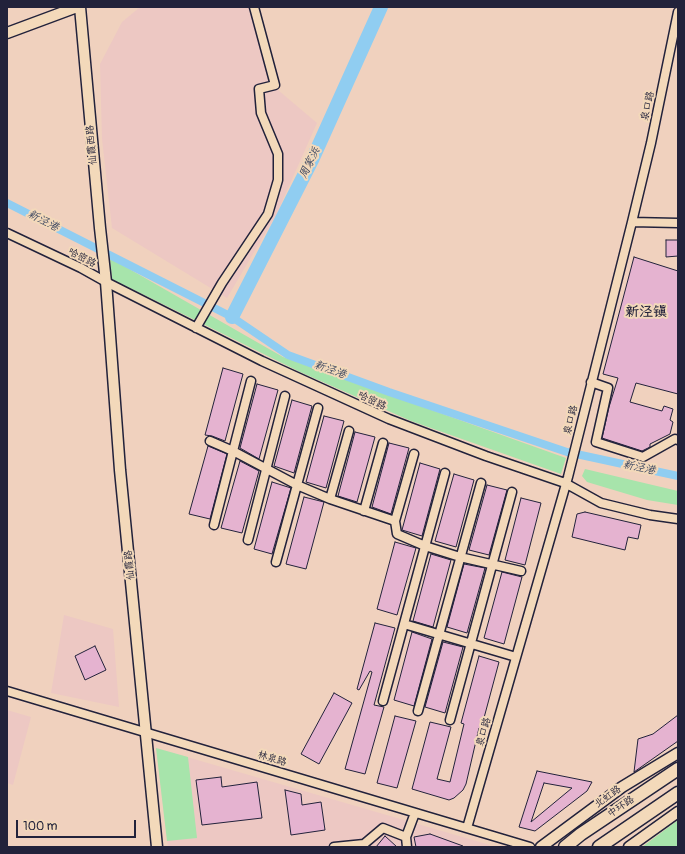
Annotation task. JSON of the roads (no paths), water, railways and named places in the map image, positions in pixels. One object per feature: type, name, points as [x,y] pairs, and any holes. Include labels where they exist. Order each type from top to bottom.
[{"type":"highway","name":"中环路","points":[[565,847],[581,834],[678,769]]},
{"type":"highway","name":"中环路","points":[[599,847],[678,792]]},
{"type":"main road","points":[[7,34],[78,7]]},
{"type":"main road","name":"仙霞西路","points":[[78,7],[106,282]]},
{"type":"main road","name":"仙霞路","points":[[106,282],[120,470],[157,847]]},
{"type":"main road","name":"北虹路","points":[[541,847],[622,786],[678,753]]},
{"type":"main road","points":[[629,847],[678,812]]},
{"type":"street","points":[[196,328],[222,283],[268,214],[278,180],[278,154],[261,113],[259,89],[274,85],[254,7]]},
{"type":"street","name":"泉口路","points":[[467,828],[575,446],[651,143],[678,12]]},
{"type":"street","points":[[632,222],[678,223]]},
{"type":"street","name":"哈密路","points":[[7,233],[81,268],[262,361],[388,419],[486,456],[566,480],[601,503],[650,515],[678,519]]},
{"type":"street","points":[[214,525],[251,381]]},
{"type":"street","points":[[591,382],[608,388],[596,442],[643,457],[675,439],[678,440]]},
{"type":"street","points":[[248,540],[285,396]]},
{"type":"street","points":[[276,562],[318,408]]},
{"type":"street","points":[[330,499],[349,431]]},
{"type":"street","points":[[210,441],[233,451],[297,485],[330,499],[395,521]]},
{"type":"street","points":[[364,511],[383,443]]},
{"type":"street","points":[[414,454],[395,521],[397,534],[425,546],[460,557],[521,571]]},
{"type":"street","points":[[383,701],[445,473]]},
{"type":"street","points":[[418,711],[481,483]]},
{"type":"street","points":[[450,720],[512,492]]},
{"type":"street","points":[[404,624],[516,657]]},
{"type":"street","name":"林泉路","points":[[7,690],[530,847]]},
{"type":"street","points":[[408,847],[406,837],[415,813]]},
{"type":"street","points":[[334,847],[364,844],[383,828],[406,837]]},
{"type":"waterway","name":"周家浜","points":[[232,317],[313,158],[381,7]]},
{"type":"waterway","name":"新泾港","points":[[7,203],[232,317],[288,355],[389,392],[567,452],[678,476]]},
{"type":"district","name":"新泾镇","points":[[646,312]]}]
